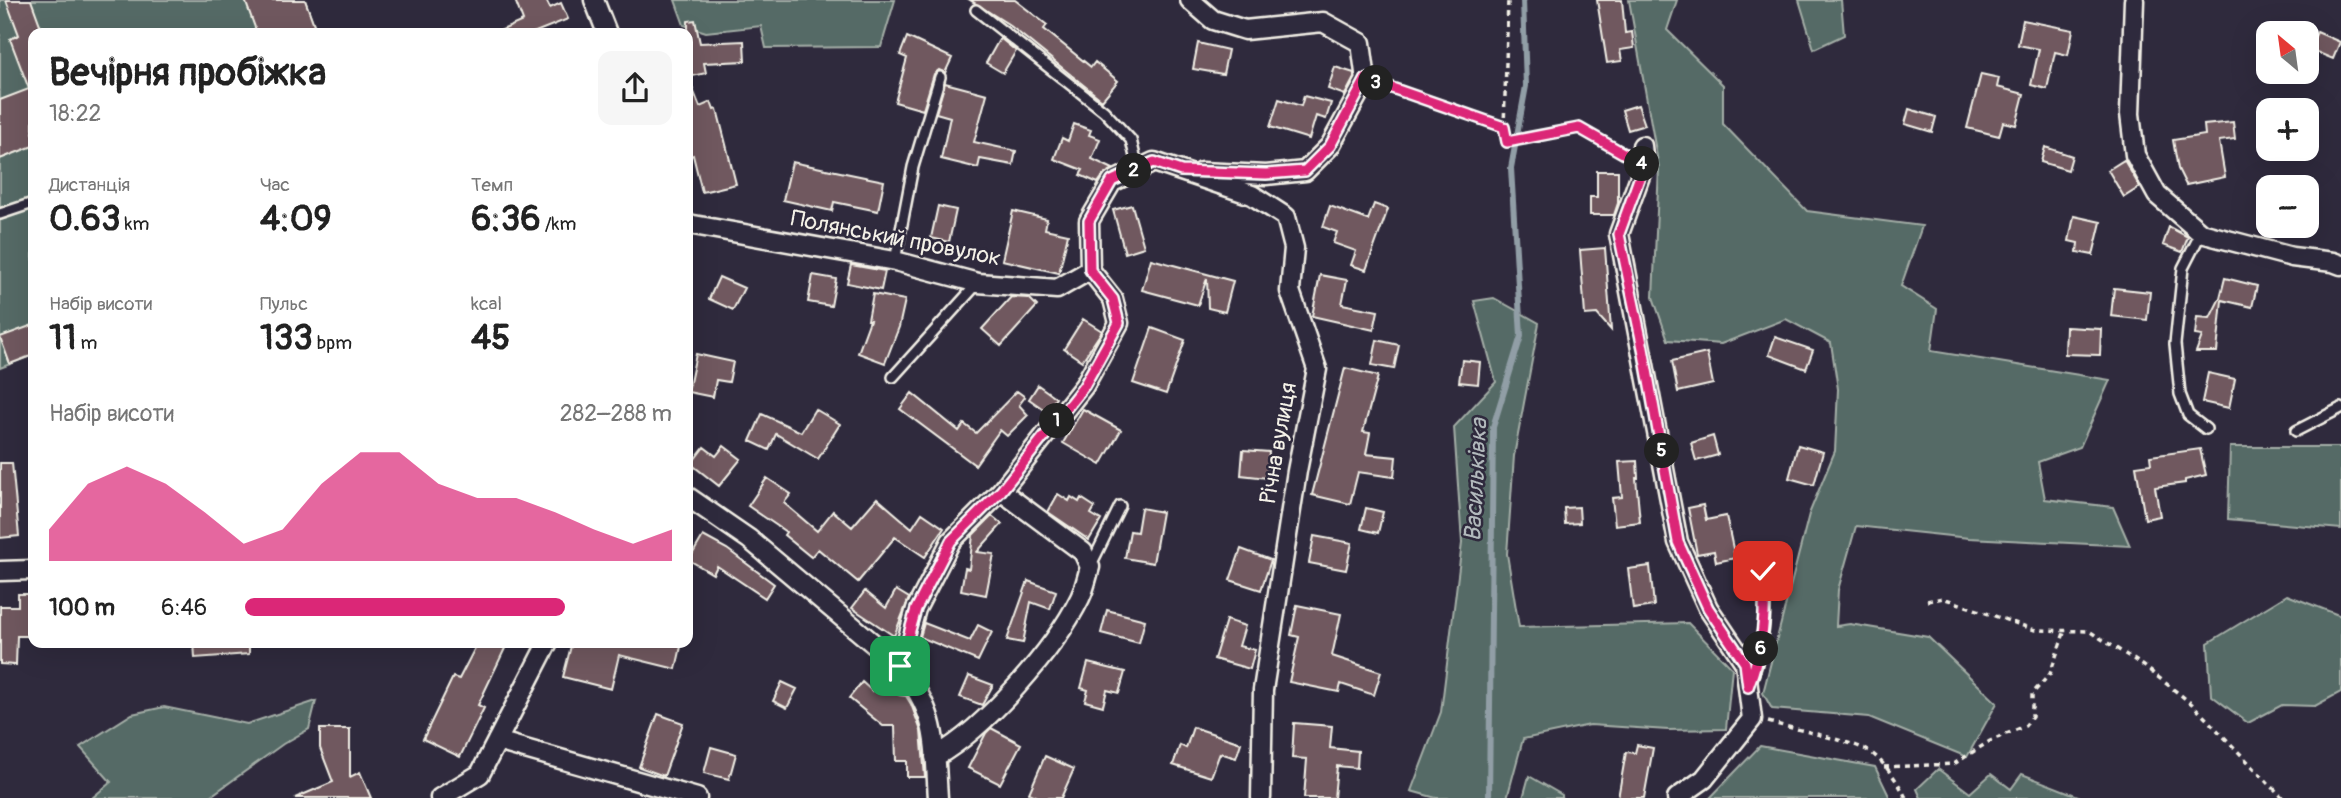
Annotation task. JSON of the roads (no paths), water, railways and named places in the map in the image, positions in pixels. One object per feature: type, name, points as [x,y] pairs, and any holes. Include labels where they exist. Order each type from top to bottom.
[{"type":"street","points":[[594,0],[605,28]]},
{"type":"street","points":[[1181,171],[1266,174],[1305,171],[1330,146],[1366,79],[1361,43],[1324,22],[1245,30],[1213,20],[1190,0]]},
{"type":"street","points":[[2134,0],[2130,114],[2135,155],[2157,195],[2202,233],[2292,257],[2341,265]]},
{"type":"street","points":[[1642,146],[1644,165],[1619,234],[1643,348],[1678,542],[1708,608],[1745,663],[1752,719],[1704,779],[1677,798]]},
{"type":"street","name":"Річна вулиця","points":[[1090,270],[1089,221],[1112,181],[1154,162],[1252,195],[1286,217],[1294,248],[1290,290],[1317,369],[1297,471],[1264,690],[1261,798]]},
{"type":"street","name":"Полянський провулок","points":[[693,225],[895,261],[978,283],[1057,289],[1090,270]]},
{"type":"street","points":[[900,666],[916,609],[951,541],[1001,491],[1084,386],[1119,323],[1113,299],[1090,270]]},
{"type":"street","points":[[935,757],[955,746],[1034,668],[1081,597],[1090,566],[1083,552],[1001,491]]},
{"type":"street","points":[[693,500],[749,538],[900,666],[920,692],[932,721],[938,798]]},
{"type":"street","points":[[0,571],[28,570]]},
{"type":"street","points":[[440,798],[480,774],[545,648]]},
{"type":"street","points":[[498,741],[697,798]]},
{"type":"lane","points":[[976,10],[1104,111],[1131,140],[1138,169]]},
{"type":"lane","points":[[895,261],[913,167],[940,77]]},
{"type":"lane","points":[[0,214],[28,205]]},
{"type":"lane","points":[[2202,233],[2183,268],[2175,344],[2180,394],[2188,415],[2206,429]]},
{"type":"lane","points":[[892,377],[978,283]]},
{"type":"lane","points":[[2296,431],[2341,408]]},
{"type":"lane","points":[[1090,566],[1120,506]]},
{"type":"lane","points":[[1748,687],[1764,634],[1766,598],[1763,571]]},
{"type":"waterway","name":"Васильківка","points":[[1489,798],[1493,427],[1521,336],[1511,168],[1526,86],[1523,0]]}]
